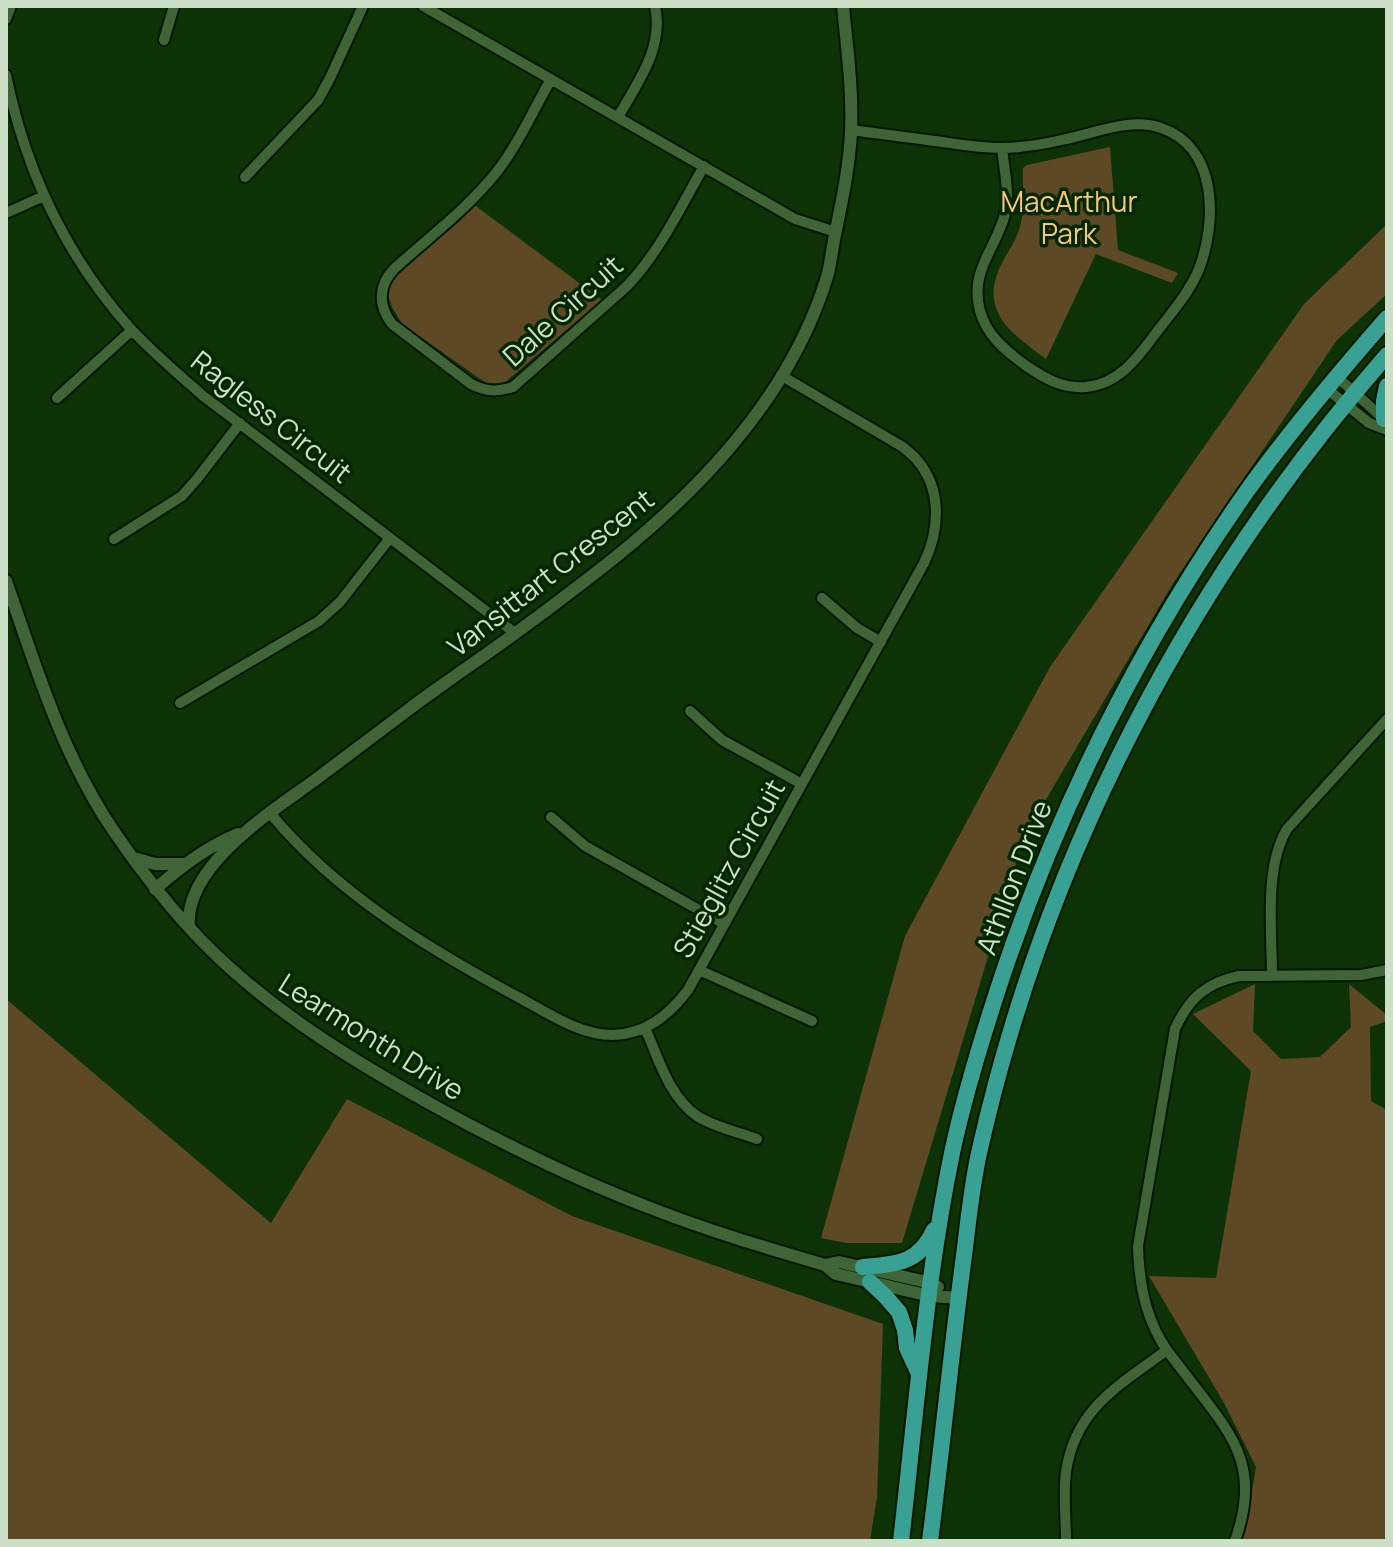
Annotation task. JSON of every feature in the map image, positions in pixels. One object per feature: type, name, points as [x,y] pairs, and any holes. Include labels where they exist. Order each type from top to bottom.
[{"type":"main road","name":"Athllon Drive","points":[[901,1541],[940,1214],[953,1149],[993,1004],[1024,912],[1102,732],[1195,570],[1247,491],[1331,382],[1387,318]]},
{"type":"main road","name":"Athllon Drive","points":[[930,1541],[979,1155],[1024,987],[1049,915],[1111,771],[1148,697],[1189,626],[1259,517],[1303,456],[1387,355]]},
{"type":"main road","points":[[1386,424],[1384,401],[1387,386]]},
{"type":"main road","points":[[919,1375],[907,1348],[899,1312],[866,1274],[917,1255],[928,1242],[940,1214]]},
{"type":"street","points":[[6,19],[11,6]]},
{"type":"street","points":[[164,40],[174,6]]},
{"type":"street","points":[[245,177],[318,100],[363,6]]},
{"type":"street","points":[[423,6],[442,10],[551,79],[795,219],[836,232]]},
{"type":"street","points":[[618,117],[653,52],[657,34],[655,6]]},
{"type":"street","name":"Vansittart Crescent","points":[[189,927],[189,906],[197,890],[212,867],[243,832],[621,553],[678,503],[741,434],[782,376],[807,328],[827,276],[847,178],[851,130],[843,6]]},
{"type":"street","name":"Ragless Circuit","points":[[6,75],[13,109],[44,196],[84,267],[132,330],[166,364],[240,423],[515,633]]},
{"type":"street","name":"Dale Circuit","points":[[551,79],[492,179],[394,269],[381,293],[385,315],[392,324],[471,384],[485,391],[499,392],[513,387],[626,287],[655,251],[704,166]]},
{"type":"street","points":[[851,130],[1002,148],[1039,145],[1142,124],[1161,127],[1178,137],[1198,157],[1207,179],[1210,210],[1206,247],[1187,291],[1137,358],[1105,382],[1087,387],[1068,386],[1044,378],[1000,345],[989,332],[977,288],[982,265],[1006,211],[1002,148]]},
{"type":"street","points":[[6,213],[44,196]]},
{"type":"street","points":[[57,398],[132,330]]},
{"type":"street","name":"Stieglitz Circuit","points":[[270,813],[326,871],[367,905],[499,987],[560,1018],[593,1033],[614,1035],[645,1028],[676,1006],[881,642],[930,550],[936,529],[936,508],[928,477],[917,460],[903,447],[782,376]]},
{"type":"street","points":[[1331,382],[1386,424]]},
{"type":"street","points":[[114,539],[182,496],[240,423]]},
{"type":"street","points":[[180,703],[319,621],[340,602],[390,538]]},
{"type":"street","name":"Learmonth Drive","points":[[6,581],[52,712],[74,761],[113,829],[155,889],[228,966],[261,995],[313,1034],[396,1085],[480,1131],[565,1172],[652,1209],[741,1240],[825,1265],[839,1262],[866,1274],[959,1298]]},
{"type":"street","points":[[822,598],[857,628],[881,642]]},
{"type":"street","points":[[690,711],[722,740],[802,784]]},
{"type":"street","points":[[1272,976],[1272,868],[1279,843],[1287,829],[1387,719]]},
{"type":"street","points":[[551,817],[585,846],[724,924]]},
{"type":"street","name":"Vansittart Crescent","points":[[155,889],[184,864],[220,841],[243,832]]},
{"type":"street","points":[[134,858],[155,864],[184,864]]},
{"type":"street","points":[[699,970],[812,1021]]},
{"type":"street","points":[[1235,1541],[1243,1518],[1245,1495],[1244,1472],[1238,1450],[1222,1422],[1167,1350],[1148,1314],[1141,1288],[1138,1246],[1175,1029],[1191,1002],[1213,984],[1239,976],[1361,975],[1387,970]]},
{"type":"street","points":[[645,1028],[682,1102],[697,1116],[757,1139]]},
{"type":"street","points":[[1066,1541],[1066,1475],[1070,1451],[1079,1429],[1099,1402],[1167,1350]]},
{"type":"green space","name":"MacArthur Park","points":[[1110,147],[1118,250],[1178,273],[1172,283],[1096,254],[1046,359],[1012,332],[997,311],[994,299],[999,269],[1021,222],[1023,168]]},
{"type":"green space","points":[[473,204],[602,300],[503,384],[486,383],[402,324],[387,292],[394,277]]},
{"type":"green space","points":[[1387,224],[1387,294],[1337,340],[1172,585],[1024,837],[902,1243],[846,1243],[821,1238],[905,936],[1050,667],[1304,304]]},
{"type":"green space","points":[[1255,984],[1253,1031],[1281,1059],[1320,1057],[1351,1027],[1349,984],[1387,1015],[1387,1021],[1370,1027],[1371,1101],[1387,1110],[1387,1541],[1241,1541],[1256,1467],[1224,1403],[1149,1276],[1216,1278],[1251,1071],[1193,1014]]},
{"type":"green space","points":[[6,999],[271,1223],[347,1099],[572,1216],[883,1324],[877,1497],[870,1541],[6,1541]]}]
